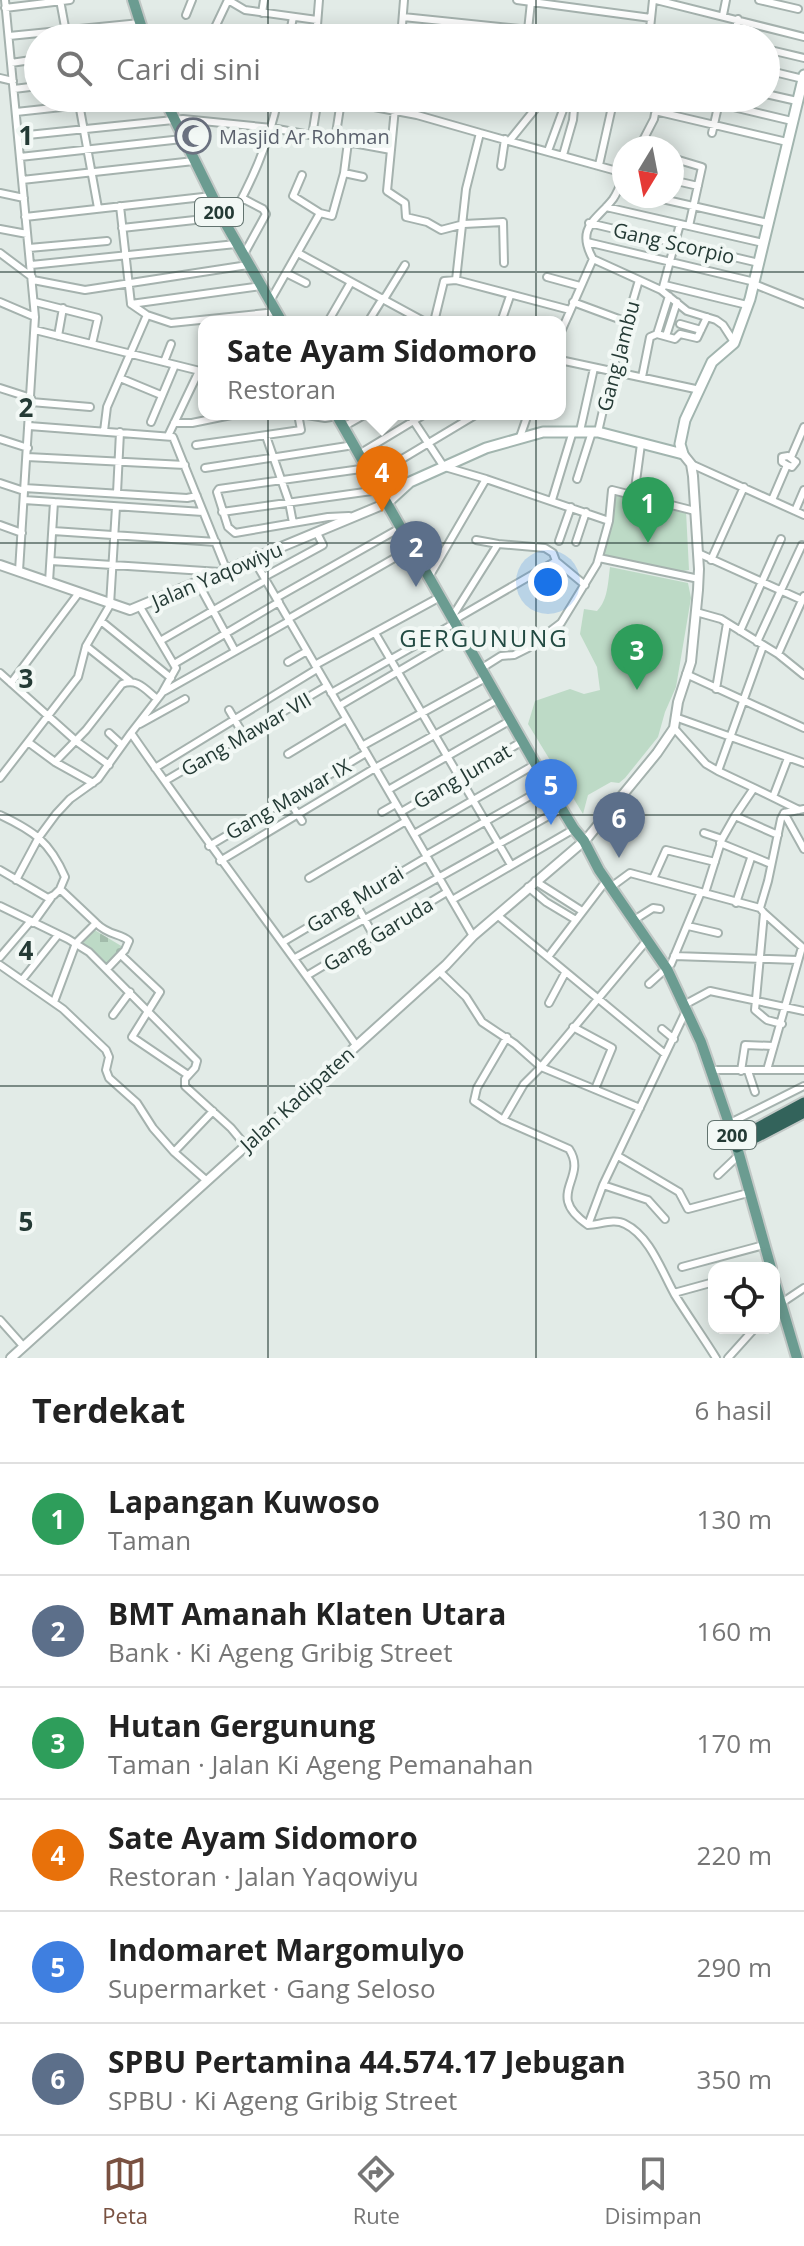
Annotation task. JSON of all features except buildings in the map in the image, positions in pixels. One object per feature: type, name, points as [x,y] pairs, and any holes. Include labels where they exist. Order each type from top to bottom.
[{"type":"highway","points":[[737,1147],[804,1103]]},
{"type":"highway","points":[[729,1126],[751,1136],[804,1112]]},
{"type":"main road","points":[[133,0],[140,23]]},
{"type":"main road","points":[[683,454],[680,444],[682,429],[712,362],[734,343],[747,305],[803,81]]},
{"type":"main road","name":"200","points":[[170,112],[236,244],[279,316]]},
{"type":"main road","name":"200","points":[[339,420],[561,809],[585,840],[608,884],[667,969],[712,1070],[768,1262]]},
{"type":"main road","points":[[387,503],[410,482],[486,448],[543,432],[595,432],[683,454]]},
{"type":"main road","points":[[780,1313],[797,1358]]},
{"type":"street","points":[[19,571],[35,302],[5,4],[70,0]]},
{"type":"street","points":[[186,15],[192,0]]},
{"type":"street","points":[[217,24],[228,0],[241,9],[317,20]]},
{"type":"street","points":[[262,13],[264,0]]},
{"type":"street","points":[[317,24],[319,0]]},
{"type":"street","points":[[402,24],[404,0]]},
{"type":"street","points":[[517,0],[651,18]]},
{"type":"street","points":[[650,24],[655,0],[756,24]]},
{"type":"street","points":[[723,15],[726,0]]},
{"type":"street","points":[[759,0],[798,9]]},
{"type":"street","points":[[60,1],[64,24]]},
{"type":"street","points":[[529,24],[531,2]]},
{"type":"street","points":[[292,24],[293,17]]},
{"type":"street","points":[[403,17],[470,24]]},
{"type":"street","points":[[737,24],[738,19]]},
{"type":"street","points":[[133,24],[140,23]]},
{"type":"street","points":[[780,30],[804,37]]},
{"type":"street","points":[[9,36],[24,35]]},
{"type":"street","points":[[0,45],[10,47]]},
{"type":"street","points":[[780,52],[804,58]]},
{"type":"street","points":[[11,63],[24,61]]},
{"type":"street","points":[[780,74],[803,81]]},
{"type":"street","points":[[0,78],[14,85],[24,85]]},
{"type":"street","points":[[780,97],[797,101]]},
{"type":"street","points":[[16,112],[24,111]]},
{"type":"street","points":[[80,112],[98,208]]},
{"type":"street","points":[[122,228],[224,221],[242,198],[255,173],[275,112]]},
{"type":"street","points":[[312,136],[316,112]]},
{"type":"street","points":[[335,140],[339,112]]},
{"type":"street","points":[[395,112],[387,191],[405,203],[406,217],[427,222],[441,230],[464,224],[503,222],[504,263]]},
{"type":"street","points":[[402,112],[612,170]]},
{"type":"street","points":[[501,166],[508,139],[532,112]]},
{"type":"street","points":[[548,151],[562,112]]},
{"type":"street","points":[[563,155],[574,112]]},
{"type":"street","points":[[599,165],[611,112]]},
{"type":"street","points":[[645,136],[655,112]]},
{"type":"street","points":[[659,112],[787,142]]},
{"type":"street","points":[[712,133],[716,112]]},
{"type":"street","points":[[761,112],[792,121]]},
{"type":"street","points":[[18,136],[173,119],[272,128],[391,150]]},
{"type":"street","points":[[456,280],[466,189],[480,133]]},
{"type":"street","points":[[20,157],[182,139]]},
{"type":"street","points":[[302,175],[293,196],[320,213],[332,216],[344,173],[348,142]]},
{"type":"street","points":[[22,180],[194,161]]},
{"type":"street","points":[[684,161],[702,166],[689,226]]},
{"type":"street","points":[[344,173],[363,177]]},
{"type":"street","points":[[684,183],[698,186]]},
{"type":"street","points":[[0,193],[24,198]]},
{"type":"street","points":[[25,217],[212,196]]},
{"type":"street","points":[[0,253],[33,279],[85,290],[246,261],[266,214],[263,209],[242,198]]},
{"type":"street","points":[[566,320],[593,259],[587,242],[589,223],[612,200]]},
{"type":"street","points":[[684,204],[768,223]]},
{"type":"street","points":[[120,206],[131,304]]},
{"type":"street","points":[[606,207],[763,243]]},
{"type":"street","points":[[270,301],[320,213]]},
{"type":"street","name":"Gang Scorpio","points":[[589,223],[759,263]]},
{"type":"street","points":[[680,224],[663,287],[687,311],[723,325],[734,343]]},
{"type":"street","points":[[0,229],[27,234]]},
{"type":"street","points":[[29,248],[107,241]]},
{"type":"street","points":[[587,242],[754,283],[804,304]]},
{"type":"street","points":[[31,265],[236,244]]},
{"type":"street","points":[[298,253],[415,316]]},
{"type":"street","points":[[593,259],[639,280],[747,305]]},
{"type":"street","points":[[372,316],[405,265]]},
{"type":"street","points":[[286,273],[306,283]]},
{"type":"street","points":[[547,277],[580,286]]},
{"type":"street","points":[[435,316],[444,281],[449,279],[570,310]]},
{"type":"street","name":"Gang Jambu","points":[[577,479],[595,432],[639,280]]},
{"type":"street","points":[[331,316],[351,282]]},
{"type":"street","points":[[131,304],[261,286]]},
{"type":"street","points":[[503,316],[510,296]]},
{"type":"street","points":[[657,334],[669,296]]},
{"type":"street","points":[[0,302],[35,317]]},
{"type":"street","points":[[35,302],[98,318],[92,344]]},
{"type":"street","points":[[573,302],[627,322]]},
{"type":"street","points":[[666,336],[677,302]]},
{"type":"street","points":[[131,304],[147,315],[171,323],[198,322]]},
{"type":"street","points":[[58,336],[63,308]]},
{"type":"street","points":[[104,431],[107,407],[147,315]]},
{"type":"street","points":[[642,377],[650,337],[657,334],[677,339],[681,334],[695,339],[707,317]]},
{"type":"street","points":[[680,324],[701,330]]},
{"type":"street","points":[[35,330],[198,371]]},
{"type":"street","points":[[164,362],[171,344]]},
{"type":"street","points":[[566,361],[700,390]]},
{"type":"street","points":[[151,422],[175,365]]},
{"type":"street","points":[[552,500],[577,431],[594,368]]},
{"type":"street","points":[[120,378],[161,395]]},
{"type":"street","points":[[168,436],[198,378]]},
{"type":"street","points":[[0,388],[31,400],[90,407]]},
{"type":"street","points":[[174,423],[207,420]]},
{"type":"street","points":[[196,445],[301,430],[300,420]]},
{"type":"street","points":[[343,427],[355,420]]},
{"type":"street","points":[[205,468],[357,449],[406,420]]},
{"type":"street","points":[[413,420],[445,467],[609,521]]},
{"type":"street","points":[[357,516],[235,533],[222,512],[218,490],[370,472],[467,420]]},
{"type":"street","points":[[520,437],[526,420]]},
{"type":"street","points":[[29,426],[175,439],[225,571],[51,561]]},
{"type":"street","points":[[772,500],[787,465],[782,462],[782,457],[791,457],[804,427]]},
{"type":"street","points":[[117,493],[120,432]]},
{"type":"street","points":[[266,436],[289,502],[293,523]]},
{"type":"street","points":[[0,439],[27,452],[185,465]]},
{"type":"street","points":[[641,444],[634,496],[695,511]]},
{"type":"street","points":[[683,454],[691,464],[804,515]]},
{"type":"street","points":[[691,464],[699,579],[691,662],[674,728],[706,764],[802,810]]},
{"type":"street","points":[[429,577],[486,479]]},
{"type":"street","points":[[0,483],[24,490],[197,496]]},
{"type":"street","points":[[711,560],[744,487]]},
{"type":"street","points":[[222,512],[379,490]]},
{"type":"street","name":"Gang Mawar IX","points":[[209,846],[423,713],[484,672],[501,656],[521,652],[551,633],[561,623],[599,558],[609,521],[612,490],[634,496]]},
{"type":"street","points":[[795,511],[804,490]]},
{"type":"street","points":[[24,500],[203,512]]},
{"type":"street","points":[[49,582],[54,502]]},
{"type":"street","name":"Jalan Yaqowiyu","points":[[0,565],[126,610],[140,607],[387,503]]},
{"type":"street","points":[[1,774],[78,677],[86,646],[110,605],[116,507]]},
{"type":"street","points":[[559,541],[571,507]]},
{"type":"street","points":[[576,542],[586,512]]},
{"type":"street","points":[[0,525],[22,533]]},
{"type":"street","points":[[174,664],[400,528]]},
{"type":"street","points":[[53,531],[216,542]]},
{"type":"street","points":[[160,641],[323,545],[317,533]]},
{"type":"street","points":[[740,631],[781,539]]},
{"type":"street","points":[[476,540],[545,548],[585,585]]},
{"type":"street","points":[[454,620],[498,544]]},
{"type":"street","points":[[718,771],[760,644],[802,545]]},
{"type":"street","points":[[159,696],[412,548]]},
{"type":"street","points":[[698,553],[803,598],[778,654]]},
{"type":"street","points":[[599,558],[699,579]]},
{"type":"street","points":[[254,560],[473,936]]},
{"type":"street","name":"Gang Mawar VII","points":[[165,781],[243,734],[391,659],[556,561]]},
{"type":"street","points":[[198,583],[235,651]]},
{"type":"street","points":[[11,683],[78,594]]},
{"type":"street","points":[[155,768],[316,667],[440,597]]},
{"type":"street","points":[[16,880],[39,837],[64,804],[93,783],[109,765],[176,671],[140,607]]},
{"type":"street","points":[[696,612],[727,623],[778,654],[804,675]]},
{"type":"street","points":[[101,621],[171,678]]},
{"type":"street","points":[[716,689],[727,623]]},
{"type":"street","points":[[375,633],[511,865]]},
{"type":"street","points":[[339,706],[462,634]]},
{"type":"street","points":[[86,646],[130,681],[159,696]]},
{"type":"street","points":[[288,662],[307,651]]},
{"type":"street","points":[[0,673],[76,741],[109,765]]},
{"type":"street","points":[[686,674],[804,728]]},
{"type":"street","points":[[55,762],[76,741],[114,691],[130,681]]},
{"type":"street","points":[[137,725],[185,699]]},
{"type":"street","points":[[220,861],[300,818],[375,768],[499,699]]},
{"type":"street","points":[[229,710],[243,734]]},
{"type":"street","points":[[675,717],[804,763]]},
{"type":"street","points":[[288,754],[346,719]]},
{"type":"street","points":[[388,790],[511,720]]},
{"type":"street","name":"Jalan Kadipaten","points":[[11,1358],[439,971],[473,936],[585,840],[674,728]]},
{"type":"street","points":[[109,733],[122,745]]},
{"type":"street","points":[[131,733],[209,846],[308,975],[356,1045]]},
{"type":"street","name":"Gang Jumat","points":[[401,812],[523,741]]},
{"type":"street","points":[[28,742],[55,762],[93,783]]},
{"type":"street","points":[[773,797],[788,758]]},
{"type":"street","points":[[414,834],[536,764]]},
{"type":"street","name":"Gang Murai","points":[[283,942],[548,786]]},
{"type":"street","points":[[649,984],[667,969],[674,956],[703,893],[721,841],[754,788]]},
{"type":"street","points":[[288,799],[300,818]]},
{"type":"street","points":[[382,812],[396,804]]},
{"type":"street","points":[[295,958],[561,809]]},
{"type":"street","points":[[784,813],[802,810]]},
{"type":"street","points":[[782,1024],[767,1020],[755,1012],[762,911],[784,813]]},
{"type":"street","points":[[784,813],[804,849]]},
{"type":"street","points":[[0,815],[24,825],[39,837],[57,859],[65,877],[60,889],[0,957]]},
{"type":"street","points":[[735,816],[778,835]]},
{"type":"street","points":[[309,878],[406,821]]},
{"type":"street","points":[[452,900],[574,829]]},
{"type":"street","points":[[704,833],[751,858],[771,864]]},
{"type":"street","points":[[653,879],[666,850],[715,862]]},
{"type":"street","points":[[736,903],[751,858]]},
{"type":"street","points":[[0,870],[51,898]]},
{"type":"street","points":[[548,957],[582,911],[608,884],[628,873],[762,911],[802,947],[767,1070]]},
{"type":"street","points":[[532,884],[582,911]]},
{"type":"street","points":[[532,884],[546,902],[576,920]]},
{"type":"street","points":[[60,889],[108,933],[128,939],[128,946],[107,969]]},
{"type":"street","name":"Gang Garuda","points":[[308,975],[447,892]]},
{"type":"street","points":[[353,899],[374,936]]},
{"type":"street","points":[[0,906],[76,943],[107,969],[197,1061],[184,1081],[185,1086],[246,1146]]},
{"type":"street","points":[[634,920],[653,908],[660,909]]},
{"type":"street","points":[[497,915],[665,1054]]},
{"type":"street","points":[[54,1002],[76,943],[96,923]]},
{"type":"street","points":[[688,926],[718,933]]},
{"type":"street","points":[[22,980],[58,935]]},
{"type":"street","points":[[503,1120],[524,1084],[648,939]]},
{"type":"street","points":[[121,955],[159,990],[132,1037],[188,1075]]},
{"type":"street","points":[[674,956],[798,960]]},
{"type":"street","points":[[0,965],[54,1002],[106,1050],[109,1078],[137,1103],[174,1152],[207,1181]]},
{"type":"street","points":[[439,971],[466,997],[482,1022],[507,1037],[541,1067],[640,1108]]},
{"type":"street","points":[[549,1003],[565,973]]},
{"type":"street","points":[[588,1225],[603,1185],[674,1039],[685,1008],[710,991],[804,1011]]},
{"type":"street","points":[[113,1015],[130,992]]},
{"type":"street","points":[[573,1027],[612,1048],[595,1089]]},
{"type":"street","points":[[662,1029],[674,1039]]},
{"type":"street","points":[[507,1037],[474,1097],[476,1102],[503,1120],[571,1151],[574,1161],[568,1205],[575,1217],[588,1225],[626,1224],[654,1255],[674,1293],[716,1358]]},
{"type":"street","points":[[755,1092],[745,1071],[744,1046],[773,1046]]},
{"type":"street","points":[[712,1070],[804,1070]]},
{"type":"street","points":[[729,1126],[804,1086]]},
{"type":"street","points":[[174,1152],[213,1111]]},
{"type":"street","points":[[718,1175],[737,1147]]},
{"type":"street","points":[[618,1156],[679,1192],[688,1209],[748,1193]]},
{"type":"street","points":[[603,1185],[648,1200],[665,1219]]},
{"type":"street","points":[[682,1267],[764,1245]]},
{"type":"street","points":[[674,1293],[708,1284]]},
{"type":"street","points":[[780,1303],[804,1288]]},
{"type":"street","points":[[0,1320],[24,1347]]},
{"type":"street","points":[[728,1358],[750,1334]]},
{"type":"green space","points":[[613,495],[686,511],[689,570],[678,572],[604,555]]},
{"type":"green space","points":[[610,567],[688,583],[691,598],[676,687],[658,737],[619,783],[611,782],[588,795],[583,814],[528,724],[535,701],[570,689],[584,694],[600,690],[597,667],[580,634],[584,609],[597,611],[603,602]]},
{"type":"green space","points":[[93,929],[123,947],[107,967],[81,942]]},
{"type":"place","name":"Masjid Ar Rohman","points":[[193,136]]},
{"type":"place","name":"Sate Ayam Sidomoro","points":[[382,512]]},
{"type":"place","name":"Lapangan Kuwoso","points":[[648,543]]},
{"type":"place","name":"BMT Amanah Klaten Utara","points":[[416,587]]},
{"type":"place","name":"Hutan Gergunung","points":[[637,690]]},
{"type":"place","name":"Indomaret Margomulyo","points":[[551,825]]},
{"type":"place","name":"SPBU Pertamina 44.574.17 Jebugan","points":[[619,858]]},
{"type":"district","name":"GERGUNUNG","points":[[484,637]]}]
